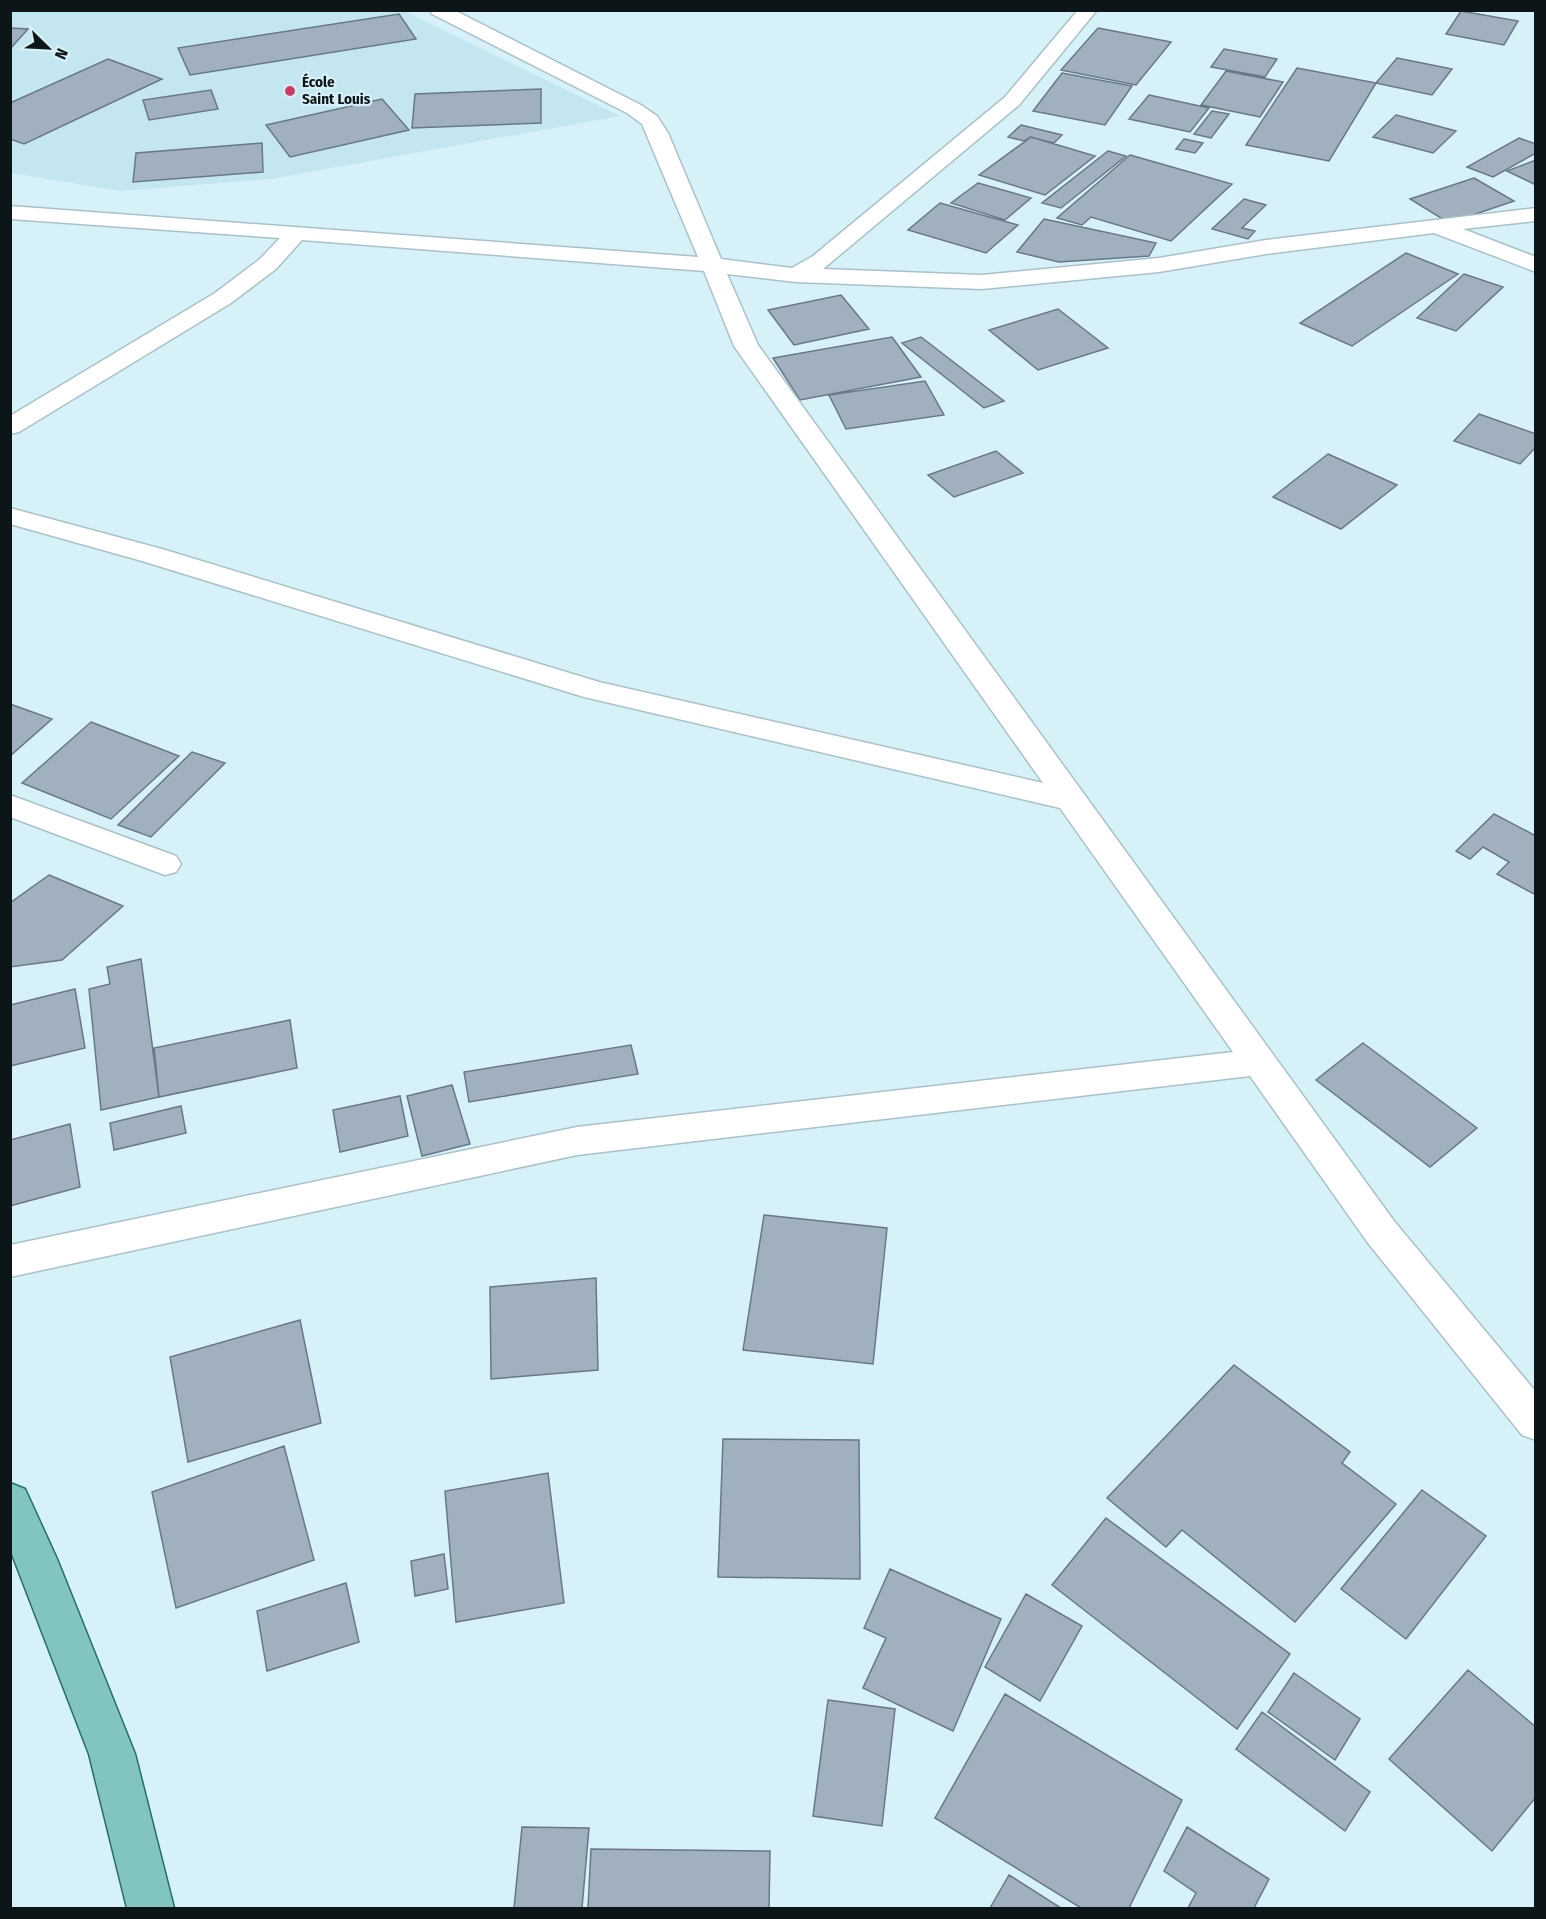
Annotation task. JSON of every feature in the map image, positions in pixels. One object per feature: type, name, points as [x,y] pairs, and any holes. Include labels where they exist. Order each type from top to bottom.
[{"type":"main road","points":[[10,1502],[36,1559],[112,1754],[152,1908]]},
{"type":"street","points":[[439,10],[624,104],[650,120],[658,133],[746,346],[1382,1232],[1536,1422]]},
{"type":"street","points":[[796,275],[821,261],[1012,101],[1088,10]]},
{"type":"street","points":[[10,212],[295,235],[487,247],[711,265],[796,275],[982,282],[1050,278],[1159,265],[1266,247],[1536,214]]},
{"type":"street","points":[[1437,227],[1536,265]]},
{"type":"street","points":[[10,427],[224,298],[268,264],[295,235]]},
{"type":"street","points":[[10,516],[152,555],[594,690],[1072,800]]},
{"type":"street","points":[[10,805],[165,864]]},
{"type":"street","points":[[10,1261],[577,1141],[1260,1062]]},
{"type":"shaded area","name":"École Saint Louis","points":[[10,11],[404,11],[620,116],[271,179],[120,191],[11,173]]},
{"type":"building","points":[[1461,11],[1518,21],[1504,45],[1446,34]]},
{"type":"building","points":[[399,14],[416,39],[190,75],[178,48]]},
{"type":"building","points":[[10,28],[28,29],[10,49]]},
{"type":"building","points":[[1098,28],[1171,42],[1136,85],[1061,70]]},
{"type":"building","points":[[1224,49],[1277,59],[1265,77],[1211,67]]},
{"type":"building","points":[[1397,58],[1452,69],[1432,95],[1376,83]]},
{"type":"building","points":[[108,59],[162,79],[24,144],[10,139],[10,103]]},
{"type":"building","points":[[1297,68],[1376,83],[1329,161],[1246,145]]},
{"type":"building","points":[[1226,71],[1283,82],[1260,117],[1201,105]]},
{"type":"building","points":[[1062,73],[1132,86],[1105,125],[1033,111]]},
{"type":"building","points":[[541,89],[541,123],[412,128],[415,94]]},
{"type":"building","points":[[211,90],[218,109],[149,120],[143,100]]},
{"type":"building","points":[[1149,95],[1209,108],[1190,132],[1129,119]]},
{"type":"building","points":[[382,99],[409,130],[290,157],[266,125]]},
{"type":"building","points":[[1212,111],[1229,114],[1211,138],[1194,134]]},
{"type":"building","points":[[1396,115],[1456,131],[1433,153],[1373,137]]},
{"type":"building","points":[[1021,125],[1062,135],[1054,143],[1030,137],[1024,141],[1008,137]]},
{"type":"building","points":[[1031,137],[1095,156],[1045,195],[979,175]]},
{"type":"building","points":[[1519,138],[1536,144],[1536,153],[1493,177],[1467,167]]},
{"type":"building","points":[[1184,139],[1203,143],[1195,153],[1176,149]]},
{"type":"building","points":[[262,143],[263,172],[133,182],[136,153]]},
{"type":"building","points":[[1108,151],[1126,156],[1061,208],[1042,203]]},
{"type":"building","points":[[1130,155],[1232,184],[1171,241],[1091,217],[1082,225],[1057,218]]},
{"type":"building","points":[[1536,160],[1536,185],[1507,171]]},
{"type":"building","points":[[1474,178],[1514,201],[1449,223],[1410,199]]},
{"type":"building","points":[[978,183],[1031,198],[1005,220],[951,203]]},
{"type":"building","points":[[1244,199],[1266,205],[1242,228],[1255,231],[1248,239],[1212,229]]},
{"type":"building","points":[[940,203],[1018,225],[986,253],[908,230]]},
{"type":"building","points":[[1044,219],[1156,243],[1149,256],[1059,262],[1017,252]]},
{"type":"building","points":[[1406,253],[1458,274],[1352,346],[1300,323]]},
{"type":"building","points":[[1464,274],[1503,287],[1456,331],[1417,318]]},
{"type":"building","points":[[841,295],[869,329],[794,345],[768,310]]},
{"type":"building","points":[[1058,309],[1108,348],[1038,370],[989,330]]},
{"type":"building","points":[[892,337],[921,377],[800,400],[773,358]]},
{"type":"building","points":[[921,337],[1004,401],[984,408],[902,343]]},
{"type":"building","points":[[925,381],[944,415],[846,429],[829,395]]},
{"type":"building","points":[[1479,414],[1536,434],[1536,447],[1520,464],[1454,441]]},
{"type":"building","points":[[996,451],[1023,473],[954,497],[928,475]]},
{"type":"building","points":[[1328,454],[1397,485],[1341,529],[1273,497]]},
{"type":"building","points":[[10,704],[52,719],[10,756]]},
{"type":"building","points":[[91,722],[179,756],[111,819],[22,783]]},
{"type":"building","points":[[192,752],[225,763],[151,837],[118,825]]},
{"type":"building","points":[[1494,814],[1536,836],[1536,895],[1497,874],[1509,862],[1483,847],[1470,859],[1456,851]]},
{"type":"building","points":[[49,875],[123,906],[62,960],[10,967],[10,903]]},
{"type":"building","points":[[141,959],[159,1097],[101,1110],[89,989],[110,984],[107,967]]},
{"type":"building","points":[[75,989],[85,1048],[10,1066],[10,1005]]},
{"type":"building","points":[[290,1020],[297,1068],[159,1097],[154,1048]]},
{"type":"building","points":[[1363,1043],[1477,1128],[1430,1167],[1316,1080]]},
{"type":"building","points":[[631,1045],[638,1074],[469,1102],[464,1072]]},
{"type":"building","points":[[452,1085],[470,1144],[422,1156],[407,1096]]},
{"type":"building","points":[[400,1096],[408,1136],[340,1152],[333,1110]]},
{"type":"building","points":[[181,1106],[186,1133],[114,1150],[110,1123]]},
{"type":"building","points":[[70,1124],[80,1187],[10,1206],[10,1140]]},
{"type":"building","points":[[764,1215],[887,1228],[873,1364],[743,1350]]},
{"type":"building","points":[[596,1278],[598,1370],[491,1379],[490,1287]]},
{"type":"building","points":[[300,1320],[321,1423],[188,1462],[170,1357]]},
{"type":"building","points":[[1234,1365],[1350,1452],[1342,1463],[1396,1504],[1295,1622],[1182,1530],[1166,1547],[1107,1498]]},
{"type":"building","points":[[723,1439],[859,1440],[860,1579],[718,1577]]},
{"type":"building","points":[[284,1446],[314,1560],[176,1608],[152,1492]]},
{"type":"building","points":[[548,1473],[564,1603],[456,1622],[445,1491]]},
{"type":"building","points":[[1422,1490],[1486,1536],[1406,1639],[1341,1589]]},
{"type":"building","points":[[1106,1518],[1290,1654],[1237,1729],[1052,1585]]},
{"type":"building","points":[[444,1554],[448,1589],[415,1596],[411,1561]]},
{"type":"building","points":[[890,1569],[1001,1619],[953,1731],[863,1688],[886,1638],[864,1628]]},
{"type":"building","points":[[346,1583],[359,1642],[267,1671],[257,1611]]},
{"type":"building","points":[[1026,1594],[1082,1626],[1040,1701],[985,1667]]},
{"type":"building","points":[[1468,1670],[1536,1727],[1536,1797],[1492,1851],[1389,1759]]},
{"type":"building","points":[[1294,1673],[1360,1719],[1335,1760],[1268,1712]]},
{"type":"building","points":[[1005,1694],[1182,1800],[1129,1908],[1081,1908],[935,1818]]},
{"type":"building","points":[[828,1700],[895,1709],[882,1826],[813,1816]]},
{"type":"building","points":[[1262,1712],[1370,1792],[1345,1831],[1236,1749]]},
{"type":"building","points":[[522,1827],[589,1828],[582,1908],[514,1908]]},
{"type":"building","points":[[1187,1827],[1269,1879],[1254,1908],[1188,1908],[1196,1893],[1164,1871]]},
{"type":"building","points":[[591,1849],[770,1851],[769,1908],[588,1908]]},
{"type":"building","points":[[1009,1875],[1061,1908],[990,1908]]},
{"type":"place","name":"École Saint Louis","points":[[290,91]]}]
